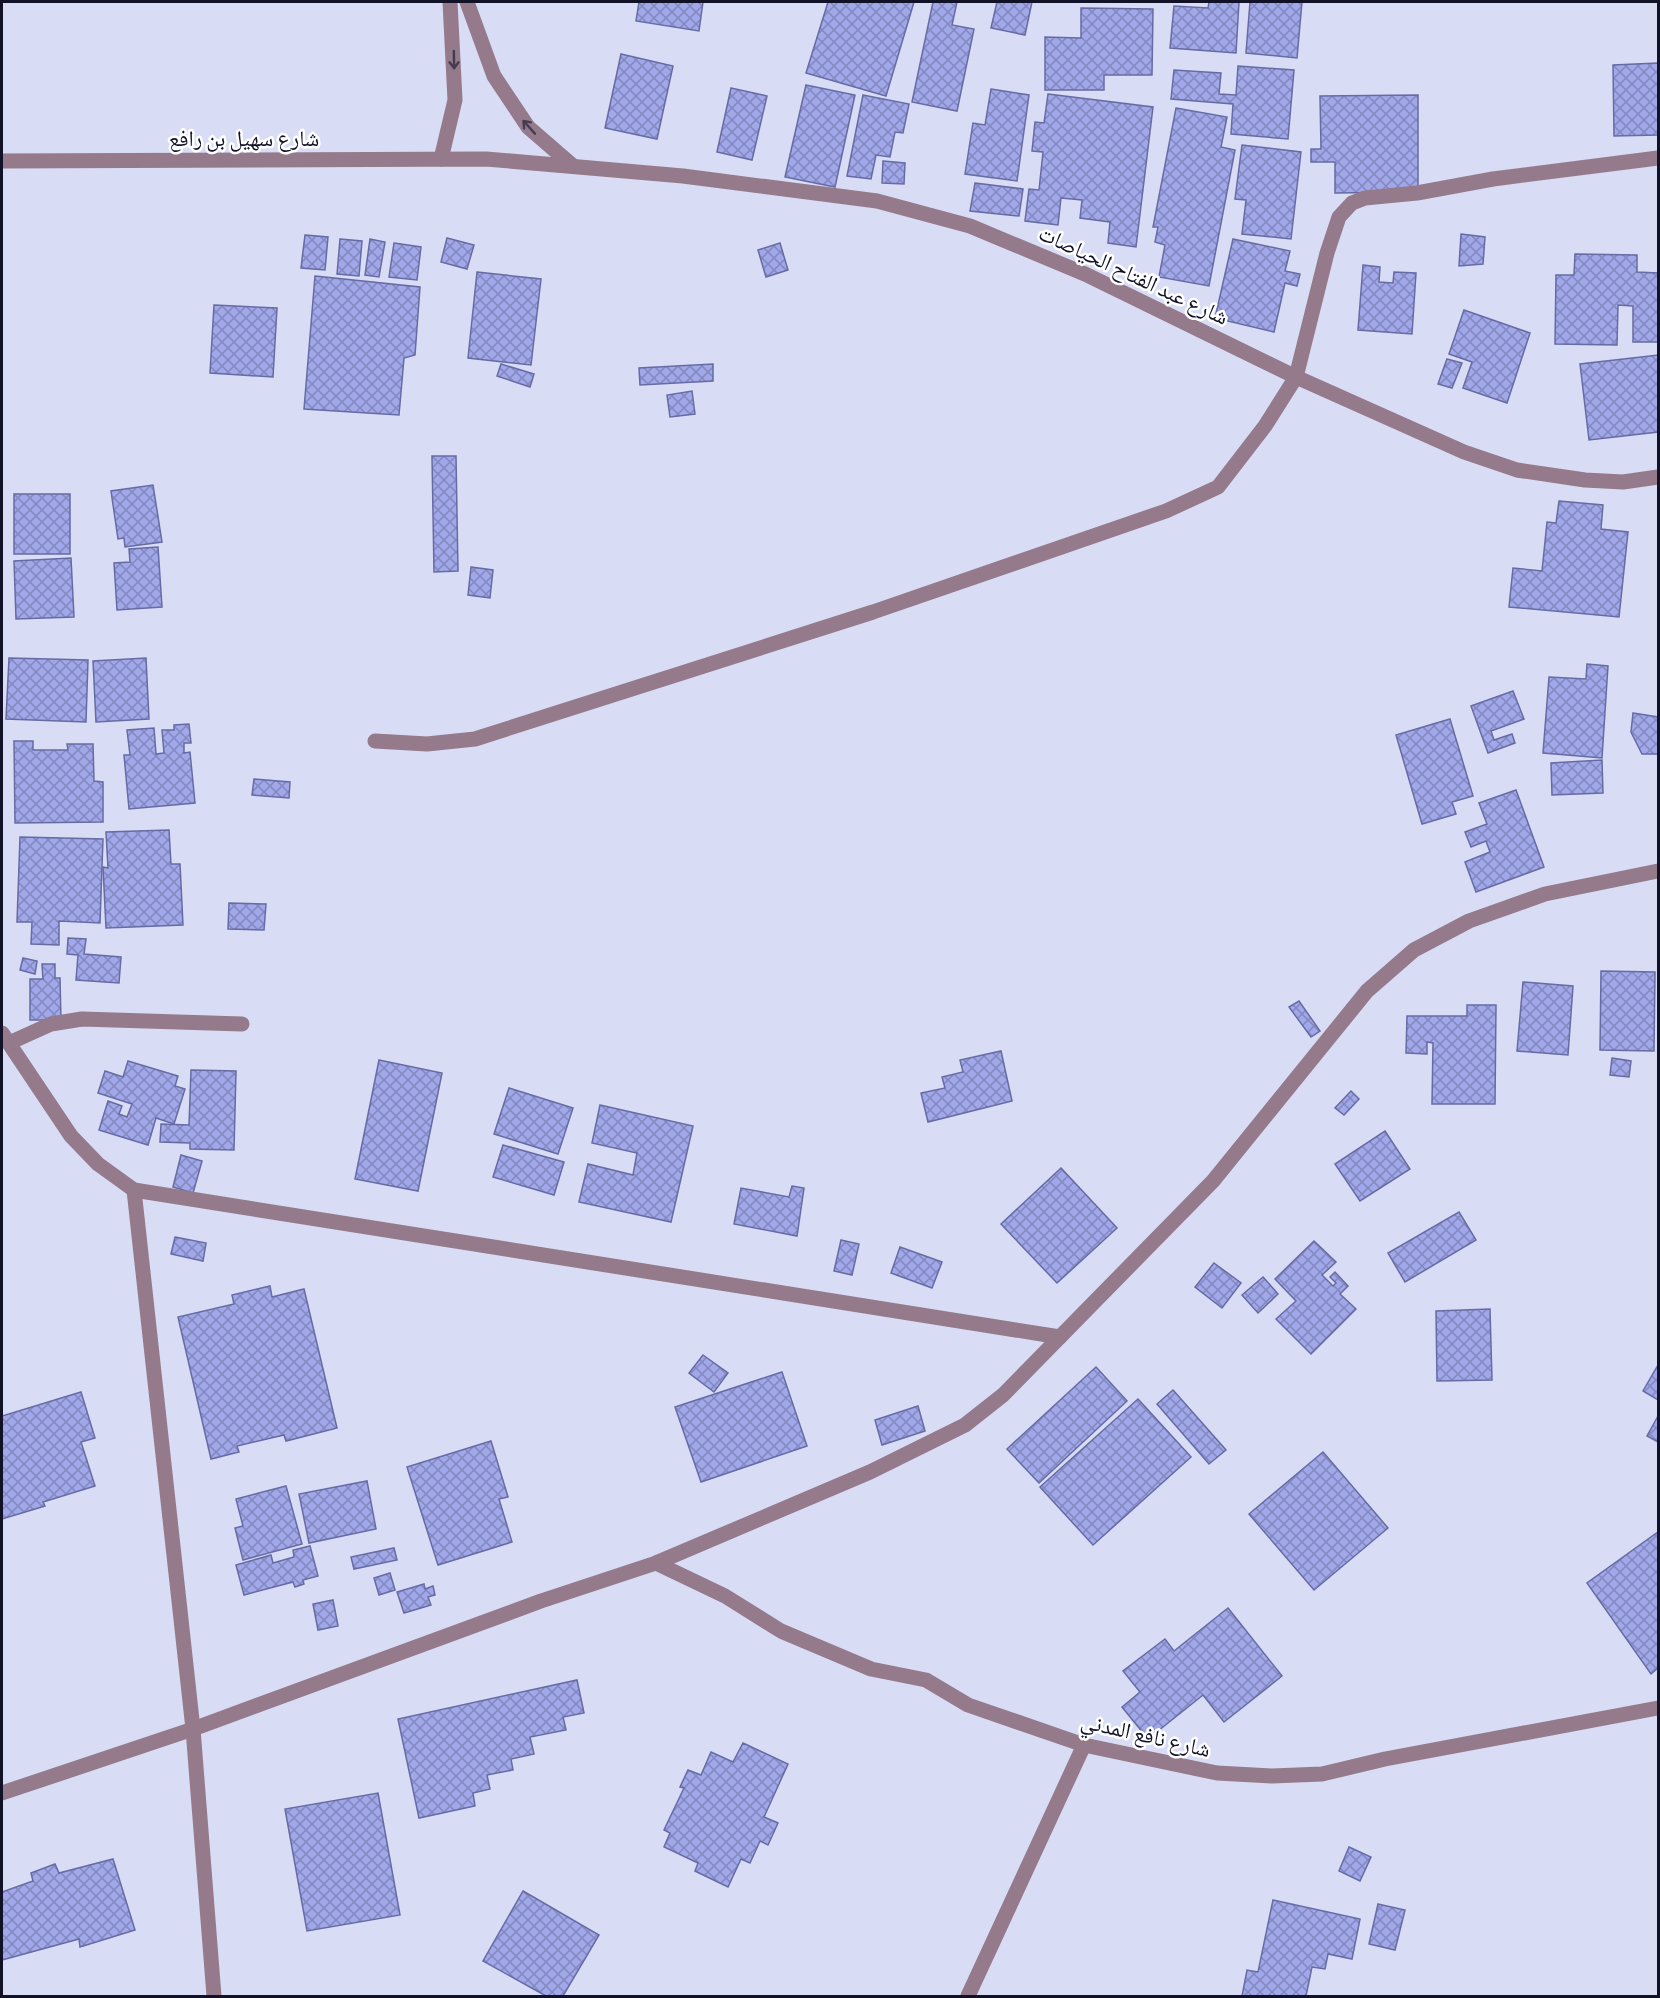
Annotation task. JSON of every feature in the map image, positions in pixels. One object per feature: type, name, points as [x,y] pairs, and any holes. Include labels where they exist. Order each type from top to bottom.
[{"type":"street","points":[[441,159],[455,100],[450,2]]},
{"type":"street","points":[[467,2],[494,76],[528,127],[573,166]]},
{"type":"street","points":[[375,741],[427,744],[475,739],[873,612],[1166,511],[1218,487],[1265,426],[1296,376],[1327,253],[1339,217],[1352,203],[1365,198],[1417,193],[1493,178],[1659,158]]},
{"type":"street","name":"شارع سهيل بن رافع","points":[[2,161],[486,159]]},
{"type":"street","name":"شارع عبد الفتاح الحياصات","points":[[486,159],[683,176],[877,201],[970,226],[1085,274],[1296,376],[1464,452],[1517,470],[1586,480],[1623,482],[1659,477]]},
{"type":"street","points":[[2,1793],[193,1729],[541,1601],[656,1563],[870,1472],[965,1425],[1004,1395],[1213,1181],[1367,991],[1414,950],[1469,921],[1545,894],[1659,871]]},
{"type":"street","points":[[242,1024],[82,1019],[51,1024],[5,1038],[71,1136],[98,1164],[134,1190],[1060,1337]]},
{"type":"street","points":[[134,1190],[193,1729],[214,1996]]},
{"type":"street","name":"شارع نافع المدني","points":[[656,1563],[725,1596],[781,1632],[871,1669],[926,1680],[968,1705],[1084,1745],[1217,1773],[1272,1776],[1322,1774],[1385,1759],[1659,1708]]},
{"type":"street","points":[[968,1996],[1084,1745]]},
{"type":"building","points":[[639,2],[703,2],[699,31],[636,21]]},
{"type":"building","points":[[828,2],[914,2],[886,96],[806,73]]},
{"type":"building","points":[[933,2],[957,2],[952,25],[974,29],[957,111],[912,102]]},
{"type":"building","points":[[997,2],[1032,2],[1025,35],[991,28]]},
{"type":"building","points":[[1209,2],[1239,2],[1236,53],[1170,48],[1174,6],[1208,8]]},
{"type":"building","points":[[1250,2],[1302,2],[1297,58],[1246,53]]},
{"type":"building","points":[[1081,8],[1153,9],[1152,75],[1104,75],[1104,90],[1045,90],[1045,37],[1081,38]]},
{"type":"building","points":[[621,54],[673,66],[657,139],[605,128]]},
{"type":"building","points":[[1658,63],[1658,135],[1614,136],[1613,65]]},
{"type":"building","points":[[1238,66],[1294,70],[1288,139],[1231,134],[1233,104],[1171,99],[1174,70],[1221,73],[1219,94],[1236,95]]},
{"type":"building","points":[[806,85],[855,95],[835,187],[785,177]]},
{"type":"building","points":[[731,88],[767,96],[752,160],[717,152]]},
{"type":"building","points":[[991,89],[1029,95],[1017,181],[965,174],[973,123],[985,125]]},
{"type":"building","points":[[1048,94],[1153,107],[1136,247],[1108,243],[1110,222],[1080,218],[1082,200],[1061,198],[1058,225],[1025,221],[1029,189],[1039,190],[1043,152],[1032,151],[1035,122],[1044,123]]},
{"type":"building","points":[[863,95],[909,104],[903,133],[895,132],[890,157],[876,155],[871,179],[847,176]]},
{"type":"building","points":[[1418,95],[1418,192],[1335,193],[1335,162],[1311,162],[1311,149],[1321,149],[1320,96]]},
{"type":"building","points":[[1176,108],[1227,117],[1221,147],[1235,150],[1209,286],[1159,277],[1165,245],[1155,242],[1158,227],[1153,227]]},
{"type":"building","points":[[1242,145],[1301,152],[1291,239],[1242,234],[1246,200],[1235,199]]},
{"type":"building","points":[[883,161],[905,163],[904,184],[882,183]]},
{"type":"building","points":[[975,183],[1023,189],[1019,216],[970,211]]},
{"type":"building","points":[[1461,234],[1485,237],[1483,264],[1459,266]]},
{"type":"building","points":[[305,235],[328,237],[325,270],[301,268]]},
{"type":"building","points":[[447,238],[474,245],[467,269],[441,262]]},
{"type":"building","points":[[340,239],[362,241],[359,276],[337,274]]},
{"type":"building","points":[[370,239],[385,242],[379,277],[365,275]]},
{"type":"building","points":[[1233,239],[1290,251],[1285,271],[1300,274],[1297,286],[1285,283],[1274,332],[1215,318]]},
{"type":"building","points":[[394,243],[421,247],[417,280],[389,277]]},
{"type":"building","points":[[780,243],[788,270],[766,277],[758,250]]},
{"type":"building","points":[[1575,254],[1637,255],[1637,272],[1658,273],[1658,342],[1633,342],[1633,306],[1618,305],[1617,345],[1555,344],[1556,275],[1574,275]]},
{"type":"building","points":[[1363,265],[1380,267],[1379,282],[1393,283],[1394,272],[1416,273],[1412,334],[1358,330]]},
{"type":"building","points":[[477,272],[541,279],[531,365],[468,358]]},
{"type":"building","points":[[315,276],[420,287],[415,355],[404,358],[399,415],[304,409]]},
{"type":"building","points":[[214,305],[277,308],[273,377],[210,373]]},
{"type":"building","points":[[1464,310],[1530,333],[1507,403],[1463,388],[1472,362],[1449,354]]},
{"type":"building","points":[[1658,355],[1658,432],[1589,440],[1580,364]]},
{"type":"building","points":[[1447,359],[1462,363],[1452,388],[1438,384]]},
{"type":"building","points":[[501,364],[534,374],[530,387],[497,376]]},
{"type":"building","points":[[713,364],[713,381],[640,385],[639,368]]},
{"type":"building","points":[[692,391],[695,414],[670,417],[667,395]]},
{"type":"building","points":[[432,456],[456,456],[458,571],[434,572]]},
{"type":"building","points":[[153,485],[162,542],[125,547],[124,538],[118,539],[111,491]]},
{"type":"building","points":[[14,494],[70,494],[70,554],[14,554]]},
{"type":"building","points":[[1559,501],[1603,505],[1601,529],[1628,532],[1619,617],[1509,607],[1513,568],[1542,571],[1547,522],[1556,523]]},
{"type":"building","points":[[158,547],[162,607],[117,610],[114,563],[130,562],[129,549]]},
{"type":"building","points":[[71,558],[74,617],[16,619],[14,561]]},
{"type":"building","points":[[471,567],[493,570],[490,598],[468,595]]},
{"type":"building","points":[[9,658],[88,660],[86,722],[6,719]]},
{"type":"building","points":[[146,658],[149,719],[96,722],[93,661]]},
{"type":"building","points":[[1587,664],[1608,666],[1602,758],[1543,753],[1549,677],[1586,679]]},
{"type":"building","points":[[1513,691],[1524,719],[1491,731],[1494,740],[1512,734],[1515,743],[1488,753],[1471,706]]},
{"type":"building","points":[[1633,713],[1658,717],[1658,754],[1642,754],[1631,732]]},
{"type":"building","points":[[1450,719],[1473,796],[1452,802],[1456,814],[1422,824],[1396,735]]},
{"type":"building","points":[[189,724],[191,743],[184,743],[184,753],[190,752],[195,803],[129,809],[124,755],[130,755],[127,730],[154,728],[156,754],[164,753],[162,730],[174,730],[174,725]]},
{"type":"building","points":[[14,741],[33,741],[33,750],[68,750],[67,744],[93,744],[94,781],[103,782],[103,822],[15,823]]},
{"type":"building","points":[[1602,760],[1603,793],[1552,795],[1551,763]]},
{"type":"building","points":[[254,779],[290,782],[289,798],[252,795]]},
{"type":"building","points":[[1516,790],[1544,867],[1476,892],[1465,862],[1490,852],[1486,841],[1471,847],[1465,832],[1487,824],[1479,803]]},
{"type":"building","points":[[169,830],[171,864],[180,864],[183,925],[106,928],[103,867],[108,868],[106,832]]},
{"type":"building","points":[[20,837],[103,839],[100,923],[59,921],[59,945],[31,944],[32,922],[17,922]]},
{"type":"building","points":[[229,903],[266,904],[264,930],[228,929]]},
{"type":"building","points":[[68,938],[86,939],[84,954],[121,957],[119,983],[76,980],[78,955],[67,954]]},
{"type":"building","points":[[23,958],[37,961],[35,974],[20,970]]},
{"type":"building","points":[[42,964],[55,964],[55,978],[60,978],[61,1020],[30,1020],[30,979],[43,979]]},
{"type":"building","points":[[1601,971],[1655,972],[1654,1051],[1600,1050]]},
{"type":"building","points":[[1523,982],[1573,986],[1568,1055],[1517,1051]]},
{"type":"building","points":[[1299,1001],[1320,1031],[1311,1037],[1289,1007]]},
{"type":"building","points":[[1467,1005],[1496,1005],[1495,1104],[1432,1104],[1433,1043],[1427,1042],[1427,1054],[1406,1053],[1407,1016],[1467,1016]]},
{"type":"building","points":[[1001,1051],[1012,1101],[928,1122],[921,1093],[945,1088],[942,1077],[963,1072],[960,1060]]},
{"type":"building","points":[[1612,1058],[1631,1061],[1629,1077],[1610,1075]]},
{"type":"building","points":[[379,1060],[442,1073],[418,1191],[355,1179]]},
{"type":"building","points":[[128,1061],[178,1076],[175,1086],[185,1089],[174,1124],[156,1118],[148,1145],[99,1130],[108,1101],[122,1106],[119,1114],[127,1117],[132,1104],[98,1093],[105,1071],[123,1077]]},
{"type":"building","points":[[191,1070],[236,1071],[234,1150],[190,1149],[190,1143],[160,1142],[161,1124],[189,1125]]},
{"type":"building","points":[[509,1088],[573,1108],[558,1154],[494,1134]]},
{"type":"building","points":[[1351,1091],[1359,1099],[1344,1115],[1335,1108]]},
{"type":"building","points":[[600,1105],[693,1126],[671,1222],[579,1202],[588,1164],[633,1175],[637,1153],[592,1143]]},
{"type":"building","points":[[1385,1131],[1410,1169],[1360,1201],[1335,1164]]},
{"type":"building","points":[[503,1145],[564,1162],[554,1195],[493,1177]]},
{"type":"building","points":[[181,1155],[202,1161],[193,1193],[173,1187]]},
{"type":"building","points":[[1061,1168],[1117,1228],[1057,1283],[1001,1224]]},
{"type":"building","points":[[792,1186],[804,1188],[797,1236],[734,1224],[741,1188],[789,1197]]},
{"type":"building","points":[[1459,1212],[1476,1240],[1405,1282],[1388,1253]]},
{"type":"building","points":[[175,1237],[206,1243],[203,1261],[171,1254]]},
{"type":"building","points":[[841,1240],[859,1244],[852,1275],[834,1271]]},
{"type":"building","points":[[1314,1241],[1336,1262],[1322,1275],[1333,1286],[1336,1283],[1330,1277],[1335,1272],[1348,1286],[1340,1294],[1356,1309],[1311,1354],[1276,1319],[1296,1301],[1275,1279]]},
{"type":"building","points":[[900,1247],[942,1262],[932,1288],[891,1273]]},
{"type":"building","points":[[1214,1263],[1241,1283],[1222,1308],[1195,1287]]},
{"type":"building","points":[[1263,1277],[1278,1294],[1258,1313],[1242,1295]]},
{"type":"building","points":[[270,1286],[272,1297],[304,1289],[337,1428],[286,1441],[284,1435],[237,1446],[239,1452],[211,1459],[178,1317],[234,1304],[232,1295]]},
{"type":"building","points":[[1490,1309],[1492,1380],[1437,1381],[1436,1311]]},
{"type":"building","points":[[703,1355],[728,1373],[714,1392],[689,1373]]},
{"type":"building","points":[[1658,1365],[1658,1400],[1643,1391]]},
{"type":"building","points":[[1096,1367],[1127,1401],[1039,1483],[1007,1449]]},
{"type":"building","points":[[782,1372],[807,1446],[701,1482],[675,1407]]},
{"type":"building","points":[[1173,1390],[1226,1450],[1209,1464],[1157,1404]]},
{"type":"building","points":[[81,1392],[95,1438],[81,1442],[95,1486],[43,1502],[45,1506],[2,1519],[2,1416]]},
{"type":"building","points":[[1138,1399],[1191,1457],[1093,1545],[1040,1487]]},
{"type":"building","points":[[918,1406],[925,1431],[882,1445],[875,1420]]},
{"type":"building","points":[[1658,1416],[1658,1442],[1647,1436]]},
{"type":"building","points":[[491,1441],[508,1497],[499,1499],[512,1542],[438,1565],[407,1467]]},
{"type":"building","points":[[1323,1452],[1388,1528],[1314,1590],[1249,1514]]},
{"type":"building","points":[[367,1481],[376,1529],[309,1543],[299,1494]]},
{"type":"building","points":[[286,1486],[302,1544],[243,1560],[235,1528],[243,1526],[236,1499]]},
{"type":"building","points":[[1658,1532],[1658,1668],[1651,1674],[1587,1583]]},
{"type":"building","points":[[310,1546],[318,1576],[303,1580],[304,1584],[295,1587],[293,1582],[244,1595],[236,1565],[271,1555],[273,1563],[294,1557],[293,1550]]},
{"type":"building","points":[[394,1548],[397,1560],[354,1569],[351,1557]]},
{"type":"building","points":[[390,1573],[395,1590],[379,1595],[374,1578]]},
{"type":"building","points":[[424,1584],[425,1589],[433,1586],[435,1595],[428,1597],[431,1605],[404,1613],[397,1592]]},
{"type":"building","points":[[333,1600],[338,1626],[318,1630],[313,1604]]},
{"type":"building","points":[[1228,1608],[1282,1676],[1224,1722],[1203,1695],[1148,1739],[1122,1707],[1140,1692],[1123,1671],[1165,1639],[1174,1651]]},
{"type":"building","points":[[577,1680],[584,1713],[563,1717],[566,1730],[530,1737],[534,1754],[511,1759],[513,1770],[487,1775],[490,1789],[473,1793],[475,1806],[419,1818],[398,1719]]},
{"type":"building","points":[[743,1743],[788,1764],[764,1817],[778,1823],[768,1845],[760,1841],[750,1863],[741,1859],[728,1887],[695,1871],[698,1863],[664,1847],[670,1833],[664,1830],[684,1788],[680,1787],[688,1770],[701,1775],[711,1752],[733,1762]]},
{"type":"building","points":[[378,1793],[400,1915],[307,1931],[285,1809]]},
{"type":"building","points":[[1349,1847],[1371,1857],[1360,1881],[1339,1871]]},
{"type":"building","points":[[113,1859],[135,1930],[80,1947],[79,1939],[2,1960],[2,1892],[33,1881],[31,1873],[55,1864],[59,1873]]},
{"type":"building","points":[[523,1891],[599,1935],[563,1996],[546,1996],[483,1961]]},
{"type":"building","points":[[1273,1900],[1360,1919],[1352,1959],[1328,1954],[1325,1969],[1312,1967],[1306,1996],[1242,1996],[1247,1970],[1258,1972]]},
{"type":"building","points":[[1378,1904],[1405,1910],[1395,1950],[1369,1944]]}]
